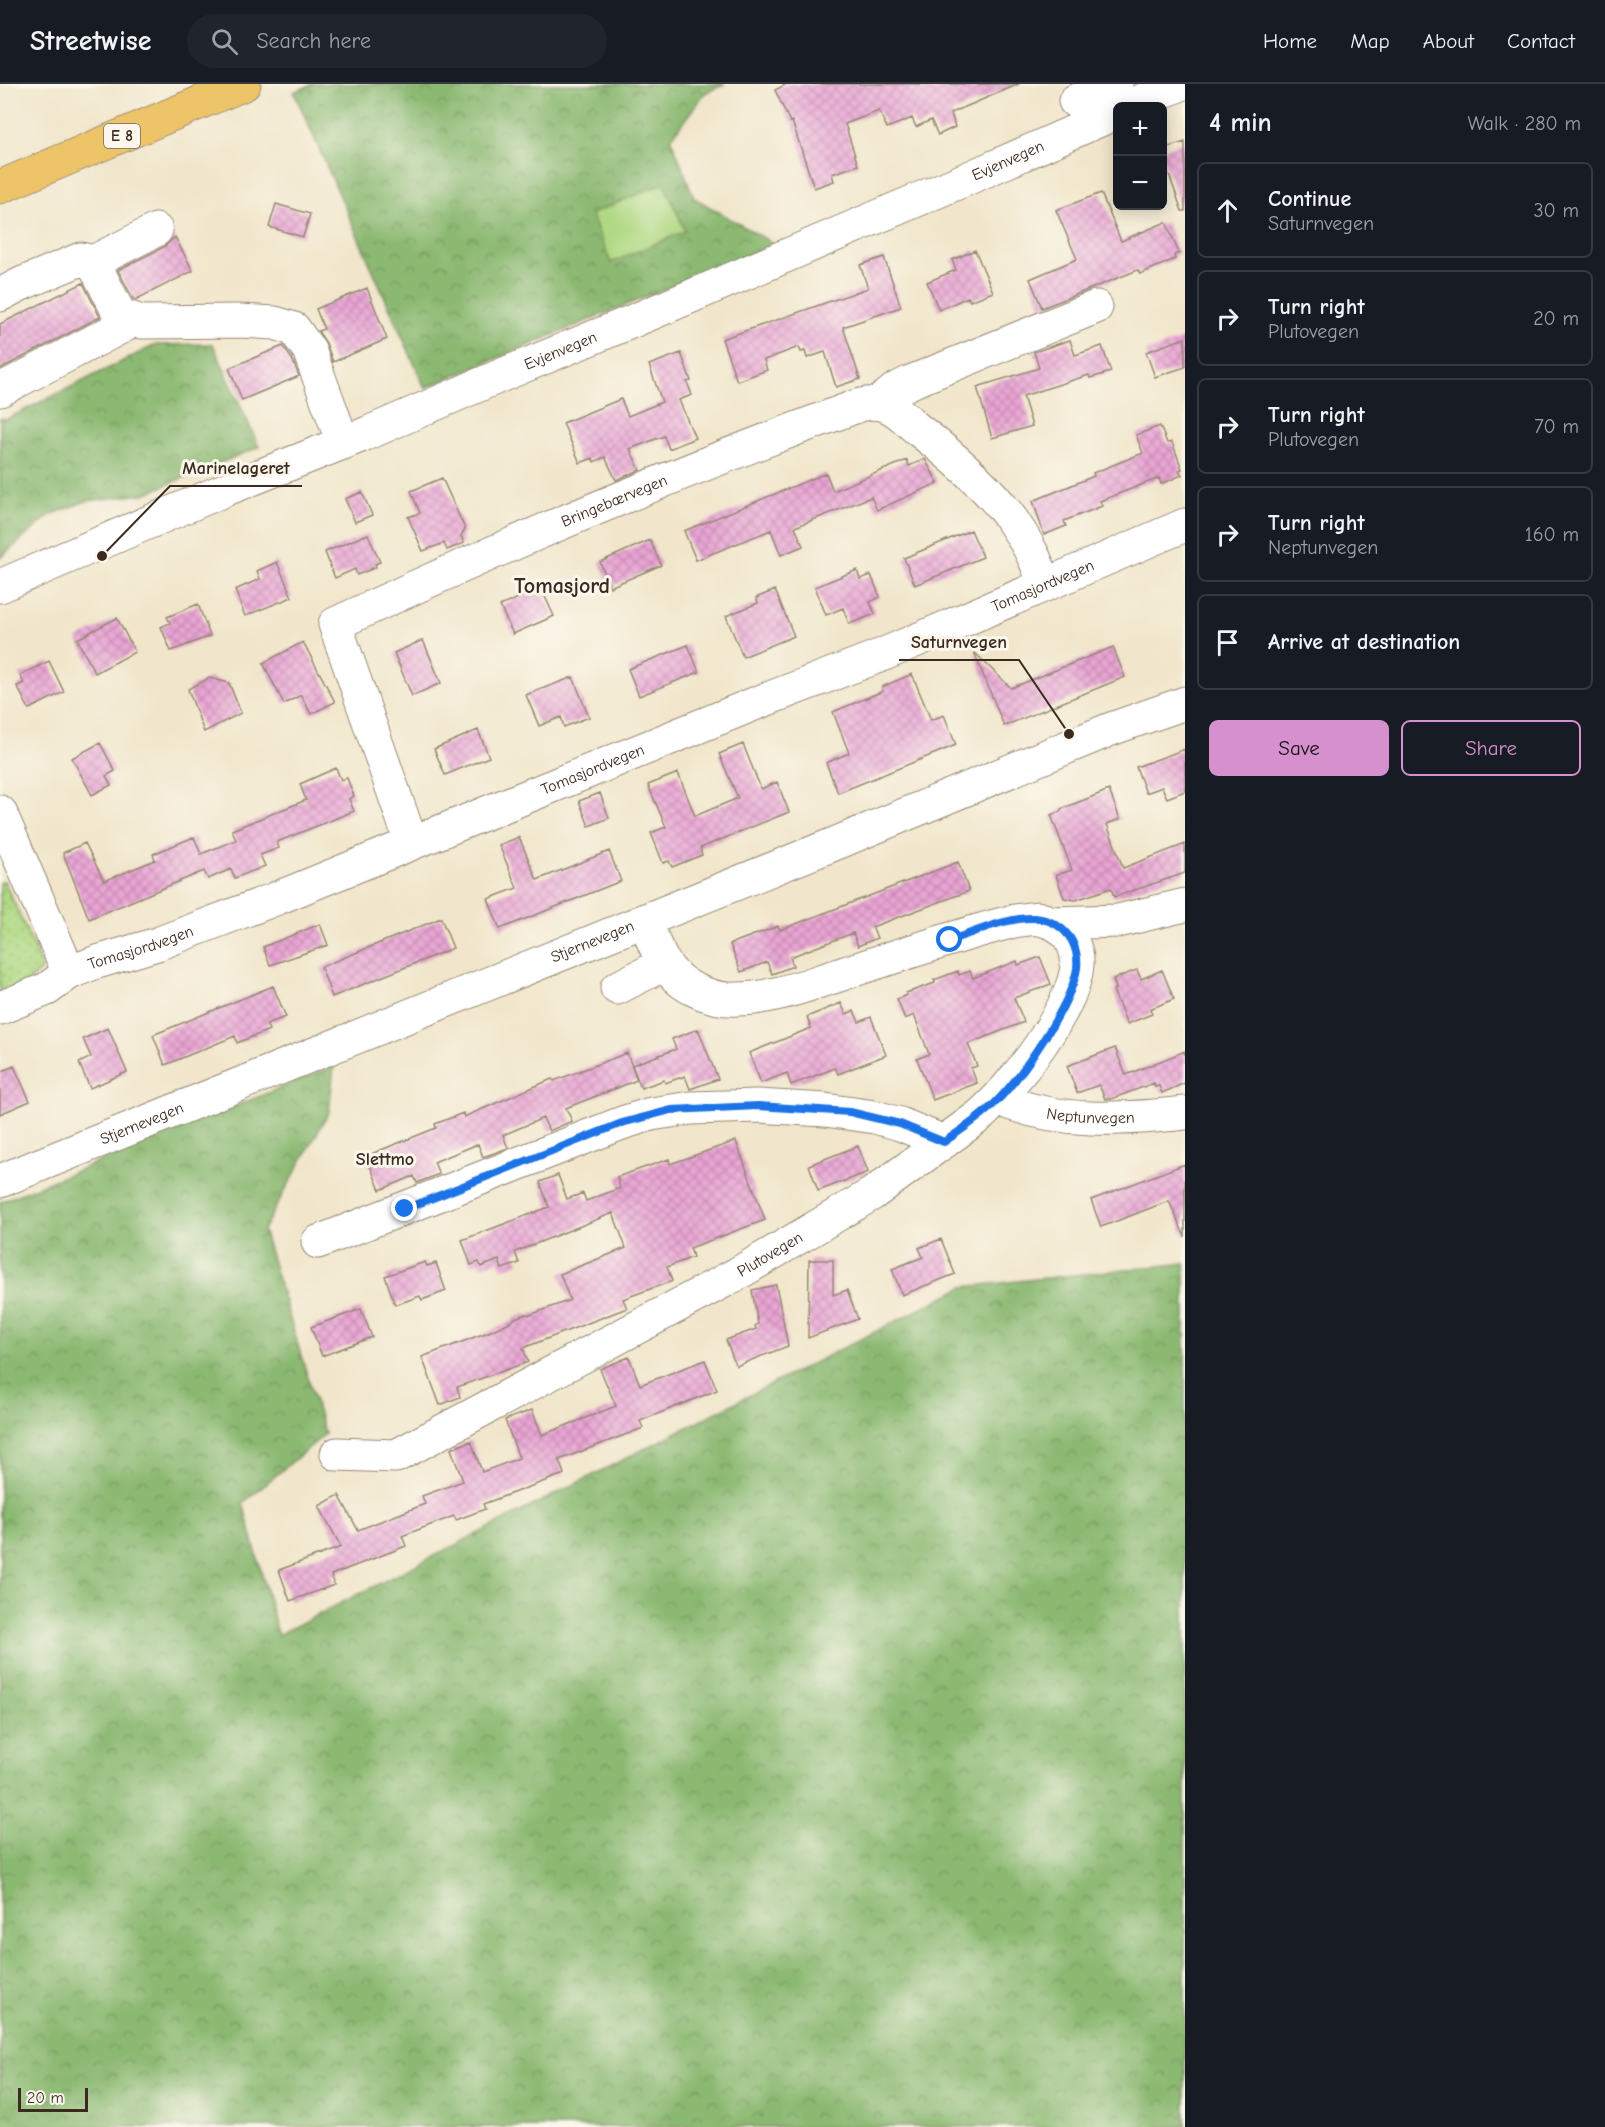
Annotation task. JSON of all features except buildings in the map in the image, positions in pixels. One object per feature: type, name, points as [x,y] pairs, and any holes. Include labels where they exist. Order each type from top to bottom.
[{"type":"highway","name":"E 8","points":[[0,187],[244,84]]},
{"type":"street","points":[[1075,101],[1116,84]]},
{"type":"street","points":[[1138,102],[1181,84]]},
{"type":"street","name":"Evjenvegen","points":[[0,586],[229,488],[343,443],[830,238],[1113,114]]},
{"type":"street","points":[[0,295],[81,259],[93,262],[156,230]]},
{"type":"street","points":[[0,390],[125,325],[93,262]]},
{"type":"street","points":[[878,403],[913,381],[1096,307]]},
{"type":"street","points":[[120,315],[142,321],[240,321],[275,323],[294,328],[309,350],[343,443]]},
{"type":"street","points":[[878,403],[896,411],[931,439],[993,499],[1011,520],[1039,564],[1044,585]]},
{"type":"street","name":"Bringebærvegen","points":[[411,842],[331,625],[431,579],[595,509],[796,428],[860,405],[878,403]]},
{"type":"street","name":"Tomasjordvegen","points":[[0,1008],[47,989],[69,972],[167,940],[275,898],[882,655],[1185,525]]},
{"type":"street","name":"Stjernevegen","points":[[0,1181],[839,842],[1110,729],[1185,703]]},
{"type":"street","points":[[0,812],[69,972]]},
{"type":"street","points":[[645,920],[654,946],[664,964],[680,980],[701,993],[729,999],[747,999],[812,983],[1014,921],[1037,918],[1053,923],[1118,921],[1185,906]]},
{"type":"street","name":"Plutovegen","points":[[337,1454],[396,1456],[736,1274],[872,1194],[978,1117],[999,1099],[1048,1032],[1075,977],[1077,962],[1074,945],[1063,930],[1053,923]]},
{"type":"street","points":[[617,988],[664,964]]},
{"type":"street","name":"Neptunvegen","points":[[999,1099],[1031,1111],[1066,1117],[1113,1118],[1185,1113]]},
{"type":"street","points":[[318,1242],[622,1123],[671,1110],[758,1106],[850,1112],[900,1124],[944,1142]]},
{"type":"green space","points":[[313,84],[725,84],[705,93],[671,138],[694,198],[774,244],[425,388],[294,92]]},
{"type":"green space","points":[[664,183],[685,231],[611,263],[591,214]]},
{"type":"green space","points":[[213,344],[259,447],[144,494],[86,501],[50,515],[0,558],[0,418],[7,419],[155,345]]},
{"type":"green space","points":[[4,881],[42,969],[25,984],[0,993],[0,883]]},
{"type":"green space","points":[[334,1066],[329,1112],[263,1230],[325,1434],[243,1503],[278,1635],[963,1287],[1185,1263],[1185,2127],[0,2127],[0,1202]]},
{"type":"place","name":"Marinelageret","points":[[102,556]]},
{"type":"place","name":"Saturnvegen","points":[[1069,734]]},
{"type":"district","name":"Tomasjord","points":[[562,586]]},
{"type":"district","name":"Slettmo","points":[[385,1159]]},
{"type":"route","points":[[405,1209],[622,1123],[641,1116],[671,1110],[758,1106],[850,1112],[900,1124],[944,1142],[994,1104],[1010,1086],[1059,1014],[1077,967],[1077,956],[1071,939],[1053,923],[1037,918],[998,925],[950,940]]}]
